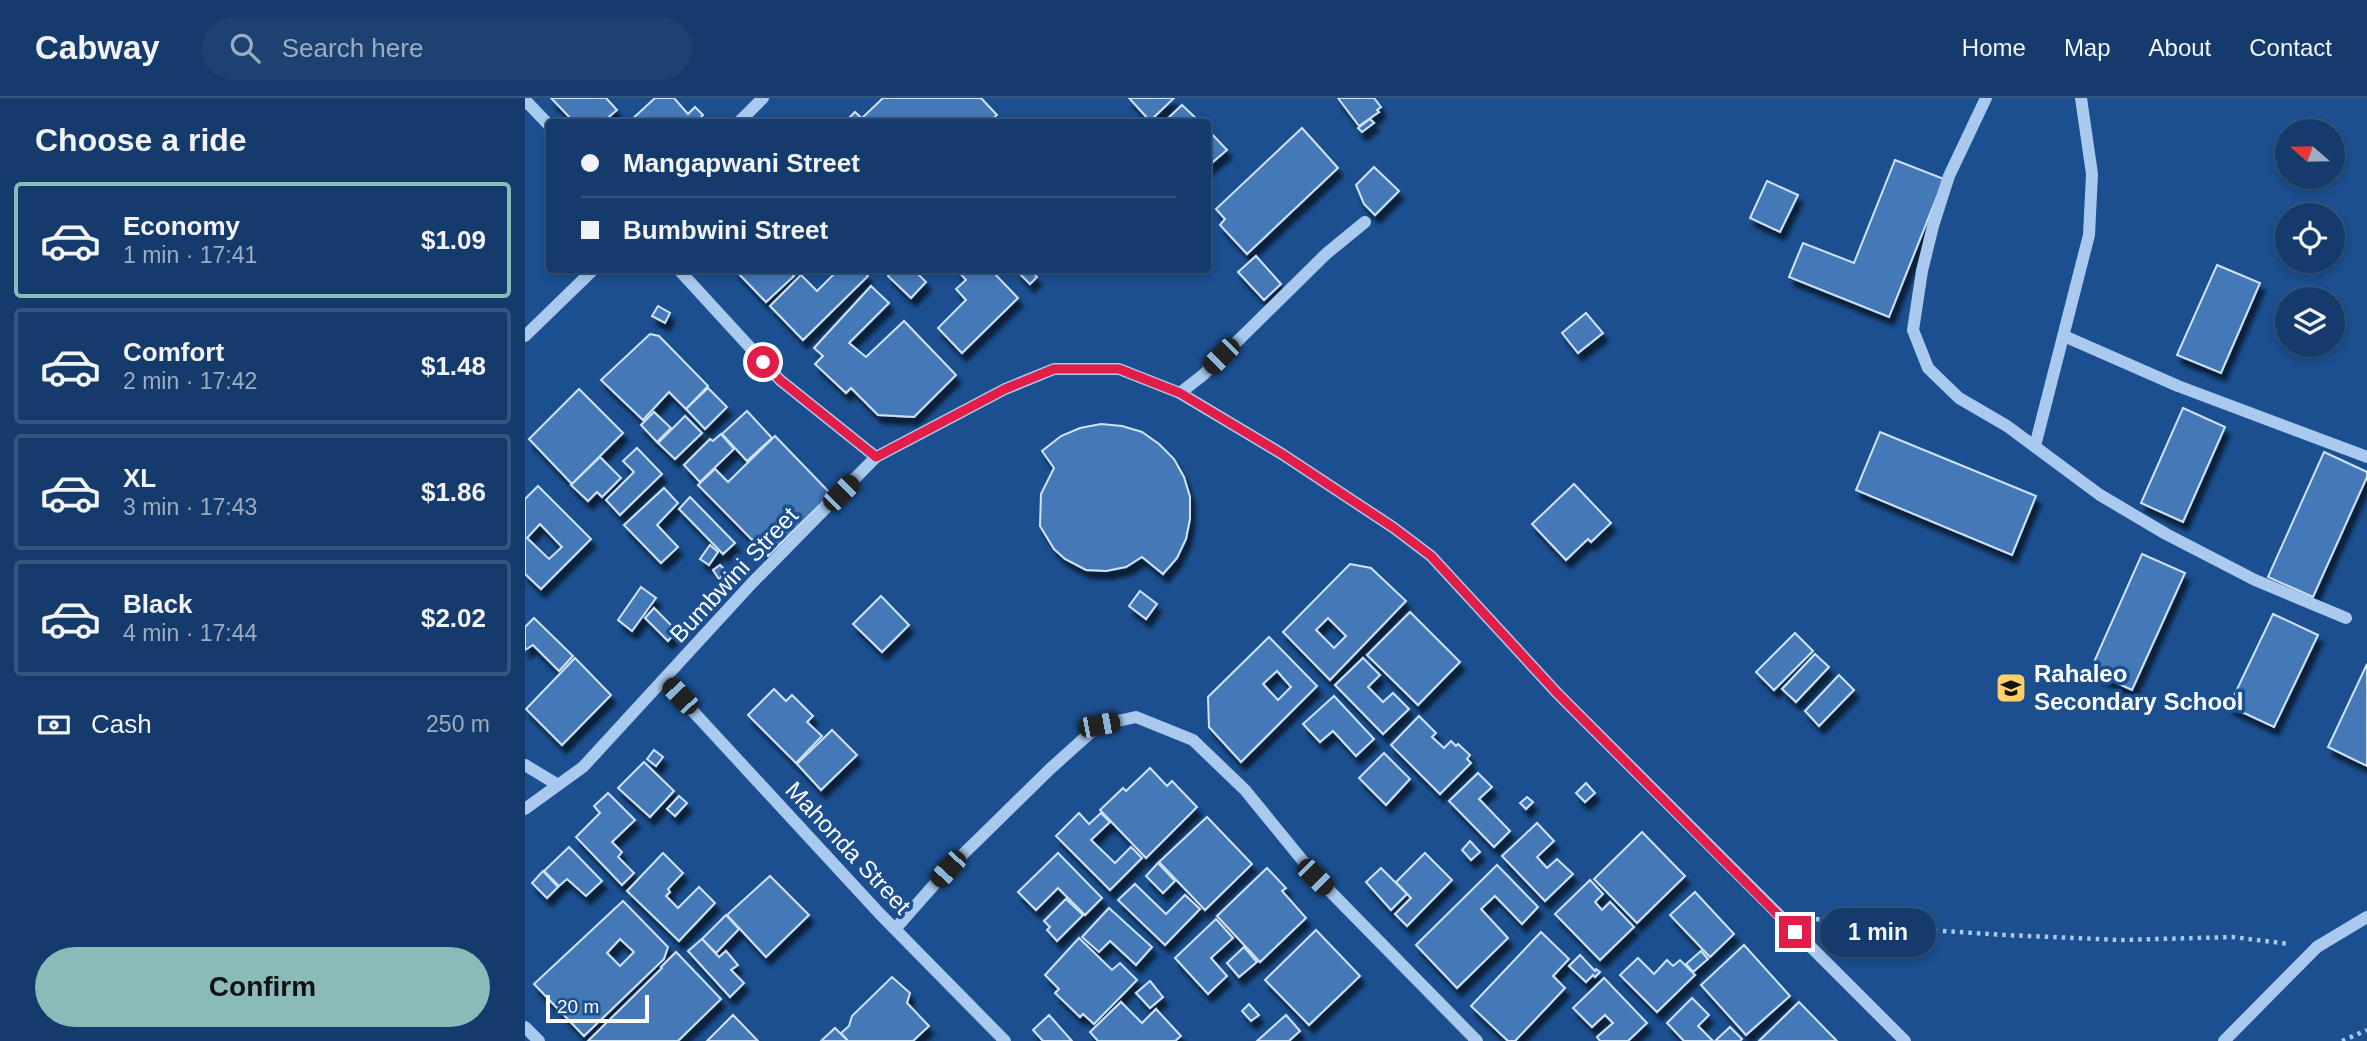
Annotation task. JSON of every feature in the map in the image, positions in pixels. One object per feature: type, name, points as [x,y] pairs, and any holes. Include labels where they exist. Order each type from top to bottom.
[{"type":"street","points":[[742,119],[763,98]]},
{"type":"street","points":[[1986,98],[1949,176],[1922,271],[1913,330],[1928,368],[1959,398],[2035,446],[2100,495],[2166,534],[2255,580],[2346,618]]},
{"type":"street","points":[[2035,446],[2089,235],[2092,174],[2081,98]]},
{"type":"street","points":[[525,100],[546,122]]},
{"type":"street","points":[[1180,393],[1326,254],[1365,222]]},
{"type":"street","points":[[525,336],[590,273]]},
{"type":"street","points":[[682,273],[780,380],[876,457]]},
{"type":"street","points":[[2064,336],[2178,386],[2367,457]]},
{"type":"street","name":"Bumbwini Street","points":[[525,809],[583,767],[752,583],[876,457],[1005,389],[1054,369],[1119,369],[1180,393],[1282,454],[1394,528],[1431,556],[1558,694],[1905,1041]]},
{"type":"street","name":"Mahonda Street","points":[[664,680],[895,929],[1005,1041]]},
{"type":"street","points":[[895,929],[948,869],[1099,725],[1136,717],[1193,740],[1245,790],[1315,877],[1477,1041]]},
{"type":"street","points":[[525,765],[558,785]]},
{"type":"street","points":[[2224,1041],[2317,947],[2367,917]]},
{"type":"street","points":[[525,1027],[539,1041]]},
{"type":"path","points":[[1777,915],[1896,928],[1991,934],[2121,940],[2233,937],[2317,947]]},
{"type":"path","points":[[2342,1041],[2367,1030]]},
{"type":"building","points":[[551,98],[606,98],[617,110],[606,119],[571,119]]},
{"type":"building","points":[[655,98],[674,98],[688,114],[695,107],[703,115],[699,119],[632,119]]},
{"type":"building","points":[[883,98],[981,98],[997,115],[992,119],[863,117]]},
{"type":"building","points":[[1129,98],[1174,98],[1152,119],[1148,119]]},
{"type":"building","points":[[1338,98],[1374,98],[1381,107],[1377,110],[1379,112],[1359,126]]},
{"type":"building","points":[[1182,105],[1197,119],[1167,119]]},
{"type":"building","points":[[855,112],[863,119],[848,119]]},
{"type":"building","points":[[1370,119],[1374,123],[1362,132],[1358,128]]},
{"type":"building","points":[[1302,128],[1338,168],[1247,254],[1220,225],[1225,219],[1216,209]]},
{"type":"building","points":[[1211,133],[1227,150],[1211,164]]},
{"type":"building","points":[[1895,160],[1944,179],[1889,317],[1789,277],[1803,243],[1854,263]]},
{"type":"building","points":[[1374,167],[1399,191],[1375,215],[1364,204],[1356,185]]},
{"type":"building","points":[[1767,181],[1798,195],[1780,232],[1750,218]]},
{"type":"building","points":[[1256,256],[1281,284],[1264,300],[1238,272]]},
{"type":"building","points":[[2217,265],[2260,283],[2221,373],[2177,355]]},
{"type":"building","points":[[738,273],[791,273],[794,276],[766,302]]},
{"type":"building","points":[[835,273],[865,273],[868,276],[803,340],[770,306],[801,275],[817,291]]},
{"type":"building","points":[[891,273],[917,273],[926,282],[911,298],[888,276]]},
{"type":"building","points":[[960,273],[994,273],[1018,298],[962,353],[938,328],[966,300],[956,289],[966,280]]},
{"type":"building","points":[[1019,273],[1033,273],[1037,277],[1030,284]]},
{"type":"building","points":[[871,286],[889,303],[849,343],[866,357],[904,321],[956,375],[914,417],[878,415],[851,388],[846,393],[815,364],[823,356],[814,348]]},
{"type":"building","points":[[658,306],[670,313],[665,323],[652,316]]},
{"type":"building","points":[[1586,313],[1603,333],[1578,353],[1562,333]]},
{"type":"building","points":[[650,334],[659,336],[708,386],[686,409],[669,392],[643,420],[601,380]]},
{"type":"building","points":[[708,388],[727,407],[705,429],[686,409]]},
{"type":"building","points":[[579,389],[623,433],[572,484],[529,439]]},
{"type":"building","points":[[2183,408],[2225,427],[2183,522],[2141,503]]},
{"type":"building","points":[[747,411],[772,438],[747,461],[722,434]]},
{"type":"building","points":[[654,412],[671,428],[657,442],[641,425]]},
{"type":"building","points":[[685,416],[702,433],[675,459],[658,443]]},
{"type":"building","points":[[1101,424],[1142,432],[1174,459],[1184,477],[1190,497],[1186,539],[1177,558],[1163,574],[1142,557],[1126,567],[1106,571],[1086,570],[1065,559],[1054,549],[1040,526],[1041,494],[1054,468],[1042,451],[1061,436],[1080,428]]},
{"type":"building","points":[[1880,432],[2036,496],[2012,555],[1856,490]]},
{"type":"building","points":[[721,434],[734,449],[700,482],[684,465],[710,439],[713,441]]},
{"type":"building","points":[[775,436],[831,494],[768,556],[698,485],[715,469],[728,482]]},
{"type":"building","points":[[637,448],[662,474],[620,515],[606,500],[634,472],[623,461]]},
{"type":"building","points":[[2324,452],[2367,472],[2367,477],[2313,597],[2268,577]]},
{"type":"building","points":[[600,457],[621,478],[602,497],[597,492],[588,501],[571,485]]},
{"type":"building","points":[[1574,484],[1611,523],[1591,542],[1588,539],[1566,560],[1532,524]]},
{"type":"building","points":[[538,486],[591,539],[541,589],[525,574],[525,499]],"holes":[[[540,524],[562,547],[549,559],[527,538]]]},
{"type":"building","points":[[664,488],[678,503],[657,525],[678,547],[661,563],[624,525]]},
{"type":"building","points":[[690,497],[735,543],[723,554],[679,509]]},
{"type":"building","points":[[710,545],[718,552],[709,565],[700,559]]},
{"type":"building","points":[[2142,554],[2185,573],[2132,690],[2090,671]]},
{"type":"building","points":[[1350,564],[1371,568],[1406,601],[1330,680],[1283,632]],"holes":[[[1328,618],[1346,636],[1334,648],[1316,630]]]},
{"type":"building","points":[[720,565],[727,572],[719,579],[713,570]]},
{"type":"building","points":[[641,587],[656,598],[632,631],[618,620]]},
{"type":"building","points":[[1140,591],[1157,604],[1146,619],[1129,606]]},
{"type":"building","points":[[881,596],[909,625],[882,652],[853,624]]},
{"type":"building","points":[[654,608],[677,631],[668,641],[645,618]]},
{"type":"building","points":[[1410,612],[1460,662],[1418,705],[1367,655]]},
{"type":"building","points":[[2273,614],[2318,635],[2274,727],[2229,706]]},
{"type":"building","points":[[534,618],[573,656],[559,671],[533,645],[525,650],[525,627]]},
{"type":"building","points":[[1795,633],[1813,651],[1774,690],[1756,672]]},
{"type":"building","points":[[1269,637],[1317,686],[1241,762],[1209,727],[1208,697]],"holes":[[[1277,671],[1291,687],[1278,700],[1263,684]]]},
{"type":"building","points":[[1815,654],[1829,667],[1796,702],[1782,689]]},
{"type":"building","points":[[575,658],[611,695],[562,745],[526,709]]},
{"type":"building","points":[[1363,658],[1380,675],[1368,687],[1383,702],[1393,693],[1409,709],[1383,734],[1335,685]]},
{"type":"building","points":[[2367,664],[2367,766],[2328,747]]},
{"type":"building","points":[[1839,675],[1854,690],[1819,726],[1805,711]]},
{"type":"building","points":[[774,689],[786,701],[792,695],[813,716],[807,722],[822,736],[796,763],[748,715]]},
{"type":"building","points":[[1334,696],[1374,739],[1356,756],[1333,731],[1320,742],[1303,724]]},
{"type":"building","points":[[1419,716],[1436,733],[1432,737],[1444,748],[1451,741],[1470,755],[1467,759],[1471,763],[1440,794],[1391,745]]},
{"type":"building","points":[[832,730],[857,755],[821,790],[797,764]]},
{"type":"building","points":[[654,750],[663,757],[656,766],[647,759]]},
{"type":"building","points":[[1384,753],[1410,779],[1386,805],[1359,778]]},
{"type":"building","points":[[644,762],[674,791],[650,817],[618,788]]},
{"type":"building","points":[[1150,768],[1167,786],[1172,781],[1197,807],[1146,858],[1100,810],[1123,788],[1126,791]]},
{"type":"building","points":[[1478,773],[1492,787],[1479,799],[1510,831],[1494,847],[1449,801]]},
{"type":"building","points":[[1586,783],[1595,793],[1585,802],[1576,793]]},
{"type":"building","points":[[608,793],[635,820],[612,842],[622,852],[618,857],[634,873],[622,885],[576,837],[600,813],[594,806]]},
{"type":"building","points":[[679,796],[687,803],[675,816],[667,809]]},
{"type":"building","points":[[1527,797],[1533,802],[1526,809],[1520,803]]},
{"type":"building","points":[[1079,813],[1089,824],[1101,813],[1110,822],[1091,840],[1115,863],[1131,847],[1142,858],[1110,890],[1056,836]]},
{"type":"building","points":[[1207,817],[1252,864],[1205,910],[1159,862]]},
{"type":"building","points":[[1537,823],[1554,841],[1537,857],[1547,868],[1557,859],[1573,874],[1545,901],[1502,856]]},
{"type":"building","points":[[1642,832],[1685,876],[1637,923],[1594,879]]},
{"type":"building","points":[[1470,841],[1480,852],[1471,860],[1462,850]]},
{"type":"building","points":[[569,847],[602,881],[586,896],[567,879],[559,886],[544,871]]},
{"type":"building","points":[[663,853],[683,873],[668,889],[670,892],[666,896],[678,908],[699,887],[715,903],[679,941],[627,891]]},
{"type":"building","points":[[1058,853],[1102,898],[1085,915],[1058,888],[1036,910],[1018,892]]},
{"type":"building","points":[[1425,853],[1452,880],[1407,926],[1395,914],[1411,898],[1396,882]]},
{"type":"building","points":[[1158,863],[1175,881],[1163,893],[1146,876]]},
{"type":"building","points":[[1497,865],[1538,907],[1522,924],[1495,896],[1481,909],[1508,938],[1457,988],[1416,945]]},
{"type":"building","points":[[1267,868],[1286,888],[1282,891],[1306,918],[1260,962],[1217,916]]},
{"type":"building","points":[[1381,868],[1407,894],[1391,910],[1366,882]]},
{"type":"building","points":[[543,871],[558,887],[547,898],[532,883]]},
{"type":"building","points":[[770,876],[809,915],[766,957],[727,915]]},
{"type":"building","points":[[1590,880],[1603,894],[1595,902],[1602,910],[1610,902],[1634,927],[1600,960],[1555,914]]},
{"type":"building","points":[[1135,884],[1166,914],[1185,895],[1200,909],[1165,945],[1118,900]]},
{"type":"building","points":[[1695,892],[1734,934],[1710,957],[1670,915]]},
{"type":"building","points":[[1066,899],[1083,915],[1057,941],[1047,930],[1050,927],[1044,921]]},
{"type":"building","points":[[623,901],[668,947],[664,959],[584,1036],[534,984]],"holes":[[[620,939],[634,952],[620,966],[607,953]]]},
{"type":"building","points":[[1109,908],[1152,947],[1136,965],[1110,941],[1099,952],[1082,937]]},
{"type":"building","points":[[726,915],[739,929],[716,953],[702,939]]},
{"type":"building","points":[[1216,919],[1233,938],[1211,958],[1227,976],[1208,994],[1175,958]]},
{"type":"building","points":[[1316,930],[1360,976],[1309,1025],[1265,980]]},
{"type":"building","points":[[1541,932],[1569,959],[1553,976],[1565,988],[1515,1041],[1508,1041],[1471,1006]]},
{"type":"building","points":[[1079,938],[1112,970],[1120,963],[1137,980],[1094,1024],[1083,1014],[1080,1017],[1055,993],[1059,989],[1045,975]]},
{"type":"building","points":[[702,939],[719,957],[726,951],[738,965],[731,970],[744,983],[730,997],[688,951]]},
{"type":"building","points":[[1744,945],[1790,996],[1746,1035],[1701,985]]},
{"type":"building","points":[[1244,947],[1257,962],[1239,977],[1227,963]]},
{"type":"building","points":[[1701,951],[1708,959],[1693,972],[1686,964]]},
{"type":"building","points":[[676,952],[721,999],[678,1041],[588,1041],[662,968]]},
{"type":"building","points":[[1580,955],[1595,971],[1596,969],[1600,972],[1586,982],[1569,966]]},
{"type":"building","points":[[1638,958],[1654,974],[1667,960],[1673,966],[1680,960],[1695,975],[1657,1012],[1620,975]]},
{"type":"building","points":[[892,977],[910,993],[907,1003],[929,1026],[913,1041],[848,1041],[841,1033],[849,1026],[852,1016]]},
{"type":"building","points":[[1604,978],[1647,1023],[1628,1041],[1600,1041],[1597,1037],[1613,1023],[1605,1015],[1592,1027],[1573,1008]]},
{"type":"building","points":[[1150,981],[1163,997],[1150,1008],[1136,993]]},
{"type":"building","points":[[1692,998],[1709,1015],[1698,1026],[1713,1041],[1684,1041],[1667,1023]]},
{"type":"building","points":[[1121,1002],[1142,1023],[1156,1009],[1181,1036],[1175,1041],[1098,1041],[1090,1032]]},
{"type":"building","points":[[1799,1002],[1837,1041],[1759,1041]]},
{"type":"building","points":[[1249,1004],[1259,1015],[1251,1021],[1242,1011]]},
{"type":"building","points":[[733,1015],[758,1041],[707,1041]]},
{"type":"building","points":[[1049,1015],[1072,1041],[1043,1041],[1033,1030]]},
{"type":"building","points":[[1286,1015],[1300,1031],[1289,1041],[1257,1041]]},
{"type":"building","points":[[1730,1027],[1742,1039],[1740,1041],[1715,1041]]},
{"type":"building","points":[[835,1028],[848,1041],[821,1041]]},
{"type":"place","name":"Rahaleo Secondary School","points":[[2011,688]]},
{"type":"route","points":[[763,362],[780,380],[876,457],[1005,389],[1054,369],[1119,369],[1180,393],[1282,454],[1394,528],[1431,556],[1558,694],[1795,932]]}]
